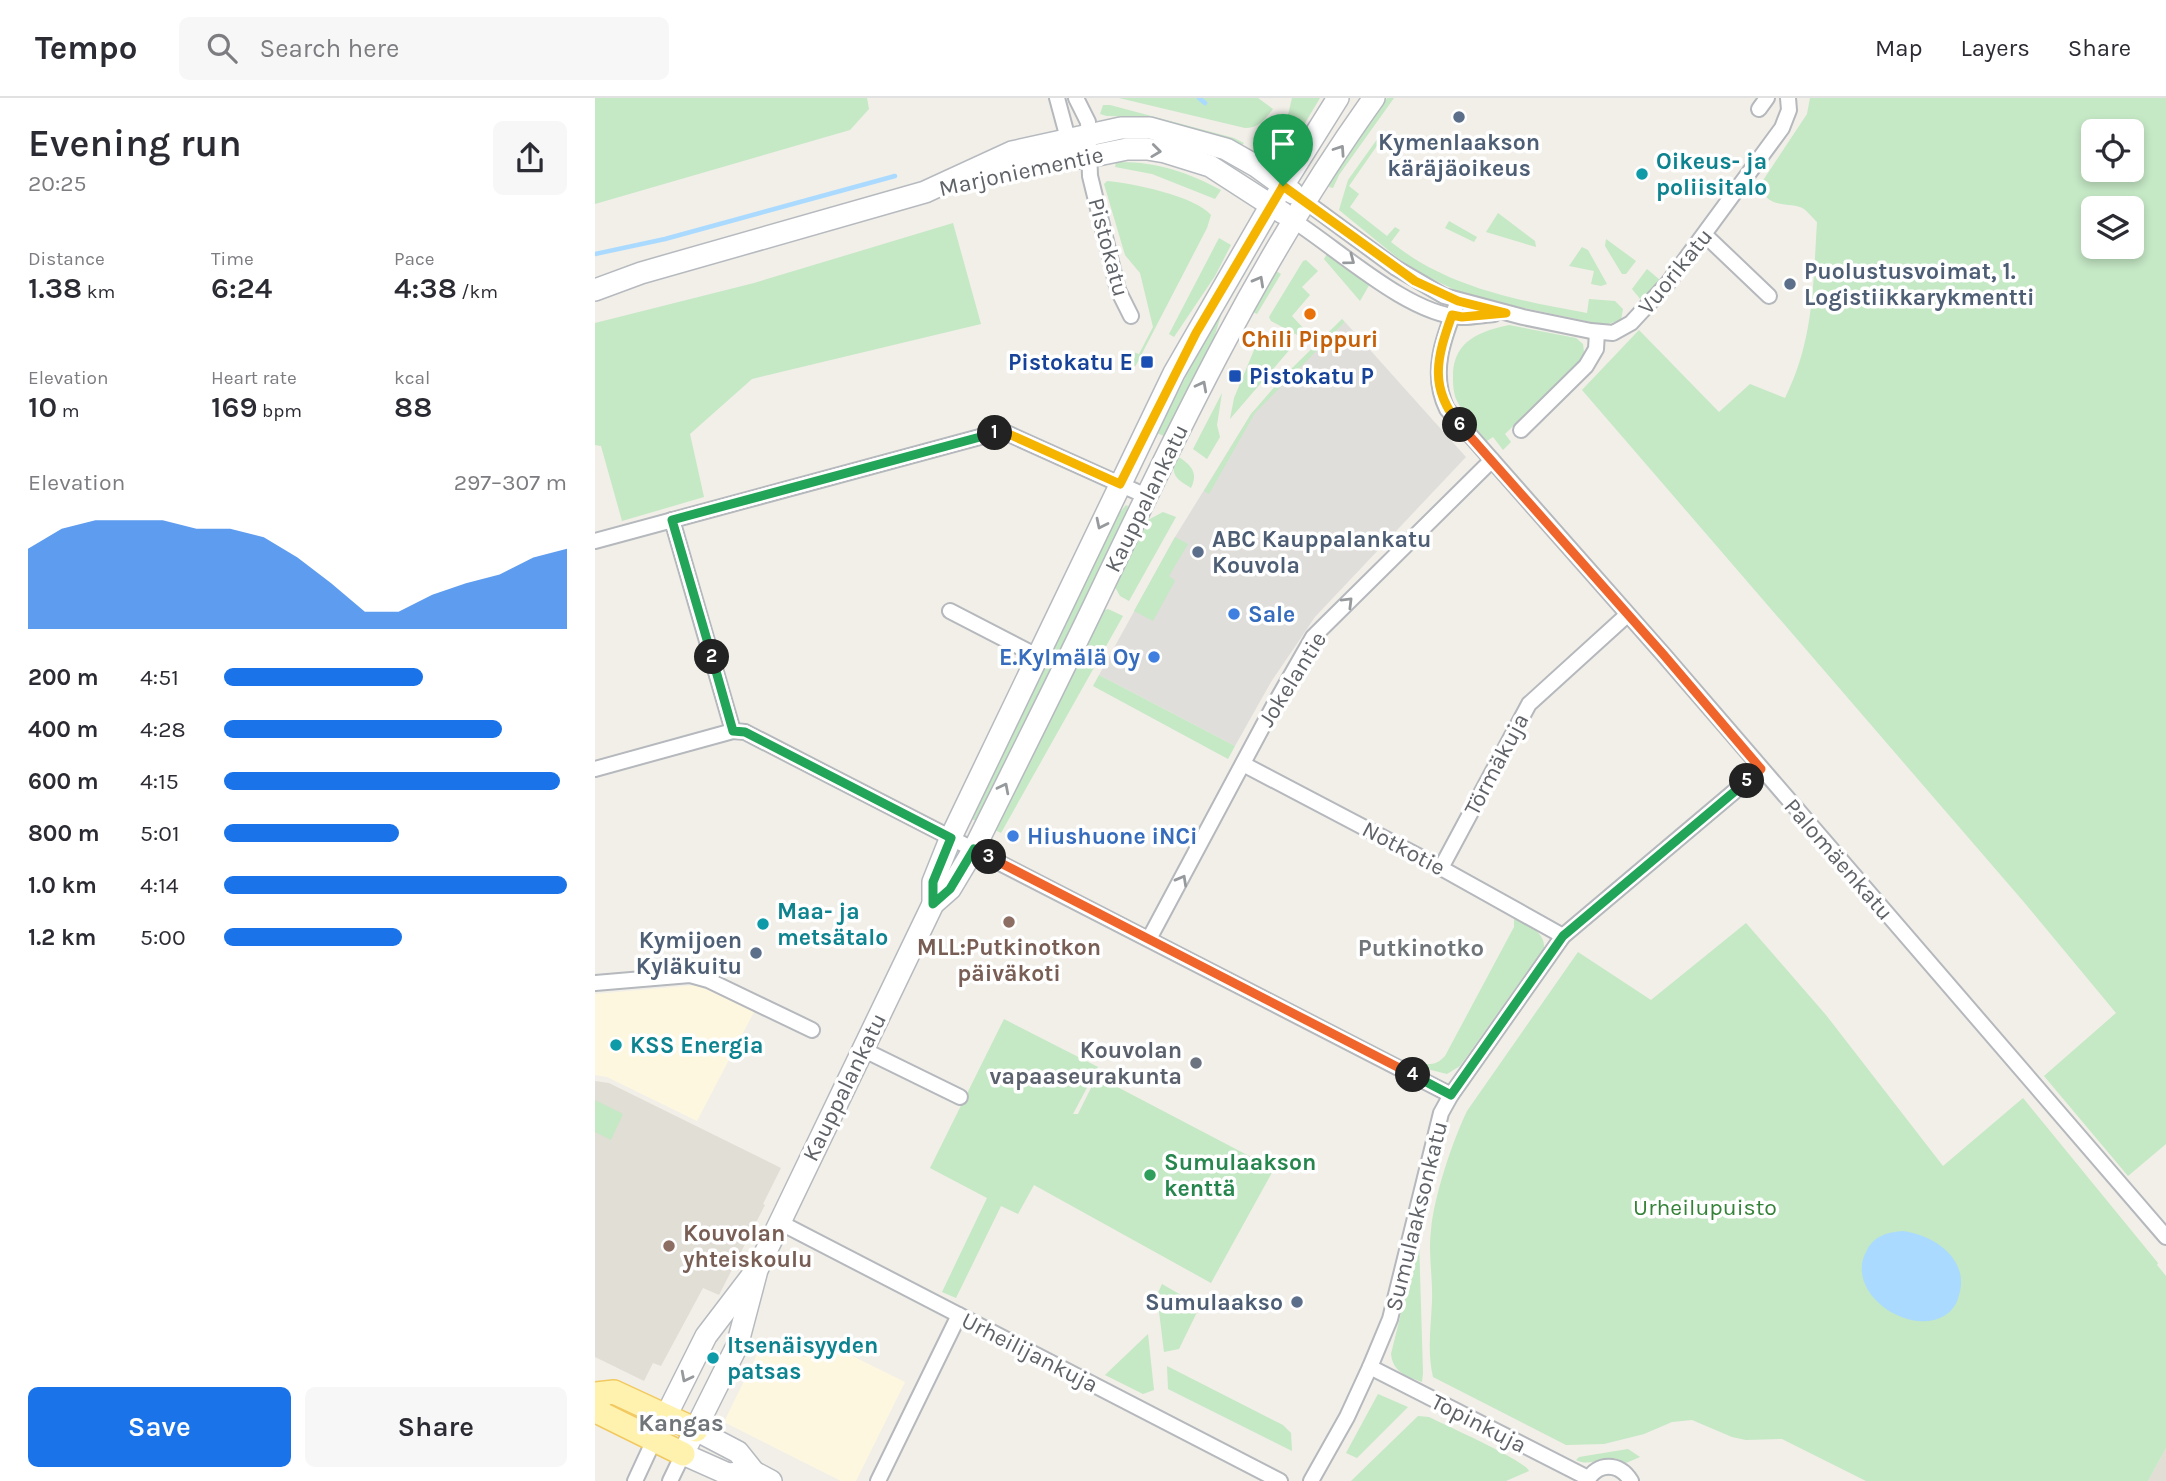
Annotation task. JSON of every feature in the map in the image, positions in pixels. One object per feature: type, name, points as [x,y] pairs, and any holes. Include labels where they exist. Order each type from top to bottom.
[{"type":"main road","name":"Kauppalankatu","points":[[933,904],[933,882],[951,838],[1120,484],[1196,333],[1338,98]]},
{"type":"main road","name":"Kauppalankatu","points":[[683,1454],[737,1346],[757,1270],[933,904],[950,889],[974,849],[1146,496],[1221,351],[1294,221],[1374,98]]},
{"type":"main road","name":"Marjoniementie","points":[[595,290],[642,273],[925,191],[1011,152],[1090,133],[1135,127],[1208,143],[1243,158],[1306,202]]},
{"type":"main road","name":"Marjoniementie","points":[[925,191],[947,190],[1033,164],[1085,164],[1127,149],[1165,152],[1210,166],[1294,221]]},
{"type":"main road","name":"Marjoniementie","points":[[595,278],[618,272],[642,273]]},
{"type":"main road","name":"Kauppalankatu","points":[[654,1440],[706,1336],[757,1270]]},
{"type":"main road","points":[[595,1394],[614,1392],[695,1430],[738,1452],[762,1477]]},
{"type":"main road","points":[[595,1402],[602,1414],[683,1454],[728,1474],[762,1477]]},
{"type":"street","name":"Pistokatu","points":[[1057,98],[1067,138],[1085,164],[1118,290],[1131,316]]},
{"type":"street","points":[[1076,98],[1088,122],[1090,133],[1085,164]]},
{"type":"street","name":"Vuorikatu","points":[[1597,332],[1618,331],[1631,323],[1668,283],[1782,128],[1789,110],[1789,98]]},
{"type":"street","points":[[1306,202],[1455,308]]},
{"type":"street","points":[[1294,221],[1415,302],[1506,313],[1597,332],[1596,349],[1586,366],[1521,430]]},
{"type":"street","points":[[1705,235],[1769,296]]},
{"type":"street","name":"Palomäenkatu","points":[[1455,308],[1438,365],[1440,396],[1458,423],[2166,1237]]},
{"type":"street","points":[[595,541],[1002,431],[1146,496]]},
{"type":"street","name":"Jokelantie","points":[[1149,939],[1302,654],[1314,637],[1492,460]]},
{"type":"street","points":[[672,520],[733,731]]},
{"type":"street","points":[[950,611],[1037,656]]},
{"type":"street","name":"Törmäkuja","points":[[1441,868],[1529,704],[1627,615]]},
{"type":"street","points":[[595,769],[733,731],[745,732],[1451,1095]]},
{"type":"street","name":"Notkotie","points":[[1243,764],[1441,868],[1563,936]]},
{"type":"street","name":"Sumulaaksonkatu","points":[[1311,1481],[1347,1417],[1390,1319],[1441,1113],[1451,1095],[1563,936],[1761,769]]},
{"type":"street","points":[[595,983],[690,975],[708,980],[812,1030]]},
{"type":"street","points":[[862,1049],[960,1097]]},
{"type":"street","name":"Urheilijankuja","points":[[779,1222],[1280,1481]]},
{"type":"street","points":[[878,1481],[959,1315]]},
{"type":"street","name":"Topinkuja","points":[[1370,1367],[1587,1480],[1596,1469],[1603,1466],[1623,1470],[1630,1481]]},
{"type":"street","name":"Kauppalankatu","points":[[635,1481],[654,1440]]},
{"type":"street","name":"Kauppalankatu","points":[[670,1481],[683,1454]]},
{"type":"shaded area","points":[[1345,322],[1466,457],[1315,617],[1271,682],[1235,746],[1099,675],[1175,537],[1251,414]]},
{"type":"shaded area","points":[[697,985],[754,1012],[697,1121],[607,1077],[595,1075],[595,994]]},
{"type":"shaded area","name":"Kouvolan yhteiskoulu","points":[[595,1081],[609,1083],[781,1168],[719,1295],[703,1288],[661,1366],[653,1363],[644,1381],[595,1357]]},
{"type":"shaded area","points":[[765,1338],[804,1357],[838,1349],[905,1382],[856,1481],[841,1481],[724,1422]]},
{"type":"shaded area","points":[[2166,1448],[2166,1481],[2148,1481]]},
{"type":"green space","points":[[595,98],[867,98],[869,109],[850,130],[595,204]]},
{"type":"green space","points":[[1119,98],[1258,98],[1273,109],[1258,125],[1245,128]]},
{"type":"green space","points":[[1292,98],[1320,98],[1293,143],[1283,136]]},
{"type":"green space","points":[[1387,98],[1394,98],[1339,175],[1333,188],[1329,187],[1333,173]]},
{"type":"green space","points":[[1810,98],[2166,98],[2166,1144],[2128,1176],[2044,1076],[2116,1013],[2023,901],[1582,390],[1639,330],[1719,412],[1750,384],[1785,398],[1795,376],[1807,333],[1813,290],[1817,222],[1804,209],[1768,199],[1760,185],[1807,114]]},
{"type":"green space","points":[[1103,105],[1234,138],[1244,143],[1242,145],[1139,117],[1107,116],[1100,114]]},
{"type":"green space","points":[[1378,138],[1381,140],[1349,186],[1359,194],[1350,207],[1387,236],[1395,227],[1400,230],[1391,242],[1436,271],[1509,297],[1587,313],[1589,299],[1615,301],[1623,309],[1621,320],[1605,325],[1467,296],[1410,268],[1339,210],[1348,180]]},
{"type":"green space","points":[[1116,162],[1144,163],[1170,169],[1221,190],[1215,199],[1152,174],[1115,167]]},
{"type":"green space","points":[[1107,181],[1132,184],[1178,196],[1211,215],[1207,228],[1135,367],[1130,351],[1139,354],[1153,327],[1140,273],[1125,255],[1104,184]]},
{"type":"green space","points":[[1498,213],[1535,241],[1536,247],[1486,232]]},
{"type":"green space","points":[[1449,221],[1477,237],[1474,242],[1445,228]]},
{"type":"green space","points":[[953,223],[981,324],[752,379],[690,434],[704,497],[622,521],[601,446],[595,445],[595,323],[754,283]]},
{"type":"green space","points":[[1219,238],[1231,245],[1215,276],[1174,337],[1169,334]]},
{"type":"green space","points":[[1606,239],[1636,261],[1626,274],[1622,274],[1605,246]]},
{"type":"green space","points":[[1582,247],[1588,250],[1607,284],[1591,284],[1594,271],[1569,266]]},
{"type":"green space","points":[[1327,254],[1371,282],[1360,301],[1324,259]]},
{"type":"green space","points":[[1306,260],[1318,271],[1302,287],[1310,295],[1292,316],[1306,331],[1299,336],[1271,321],[1269,317]]},
{"type":"green space","points":[[1647,269],[1660,280],[1641,300],[1632,289]]},
{"type":"green space","points":[[1276,271],[1281,274],[1257,314],[1253,312]]},
{"type":"green space","points":[[1223,304],[1212,344],[1166,437],[1157,433]]},
{"type":"green space","points":[[1342,319],[1345,322],[1255,413],[1209,494],[1204,491],[1251,414],[1283,377]]},
{"type":"green space","points":[[1509,325],[1576,338],[1583,344],[1584,352],[1580,360],[1505,434],[1511,442],[1503,450],[1493,437],[1487,441],[1463,412],[1455,395],[1453,374],[1458,353],[1471,339]]},
{"type":"green space","points":[[1262,331],[1292,347],[1230,419],[1234,398]]},
{"type":"green space","points":[[1222,393],[1217,425],[1220,437],[1207,459],[1193,449]]},
{"type":"green space","points":[[1177,456],[1186,462],[1194,473],[1191,488],[1175,475]]},
{"type":"green space","points":[[1126,505],[1125,519],[977,821],[971,819],[1117,516]]},
{"type":"green space","points":[[1163,512],[1176,517],[1129,601],[1120,596],[1115,587],[1146,521]]},
{"type":"green space","points":[[1175,537],[1188,544],[1169,576],[1175,581],[1153,621],[1134,611]]},
{"type":"green space","points":[[1108,609],[1123,616],[1001,833],[995,830],[1102,611]]},
{"type":"green space","points":[[1099,675],[1235,746],[1228,759],[1093,686]]},
{"type":"green space","points":[[1514,919],[1539,933],[1544,948],[1460,1066],[1447,1074],[1418,1063],[1433,1064],[1445,1056],[1514,927]]},
{"type":"green space","name":"Urheilupuisto","points":[[1746,923],[1826,1015],[1943,1166],[2023,1098],[2158,1263],[2166,1276],[2166,1448],[2148,1481],[1866,1481],[1782,1439],[1746,1440],[1692,1420],[1672,1422],[1644,1434],[1604,1444],[1566,1445],[1433,1377],[1430,1349],[1431,1230],[1444,1170],[1467,1111],[1578,952],[1651,1000]]},
{"type":"green space","name":"Sumulaakson kenttä","points":[[1004,1019],[1098,1067],[1073,1114],[1078,1114],[1093,1084],[1104,1080],[1274,1169],[1211,1283],[1034,1185],[1018,1214],[1001,1206],[956,1298],[942,1292],[987,1198],[930,1168]]},
{"type":"green space","points":[[595,1100],[623,1114],[611,1140],[595,1132]]},
{"type":"green space","points":[[1419,1240],[1422,1382],[1397,1369],[1391,1354]]},
{"type":"green space","points":[[1162,1284],[1200,1306],[1179,1349],[1164,1352],[1157,1295]]},
{"type":"green space","points":[[1148,1334],[1154,1390],[1143,1394],[1105,1375]]},
{"type":"green space","points":[[1167,1366],[1283,1425],[1291,1433],[1292,1451],[1168,1389]]},
{"type":"green space","points":[[1378,1394],[1408,1407],[1357,1458],[1346,1453]]},
{"type":"green space","points":[[1418,1416],[1429,1417],[1484,1443],[1514,1459],[1529,1471],[1506,1481],[1351,1481]]},
{"type":"green space","points":[[1628,1449],[1640,1457],[1626,1463],[1613,1458],[1589,1462],[1576,1460],[1579,1457]]},
{"type":"water","points":[[1892,1232],[1915,1233],[1937,1244],[1947,1251],[1959,1270],[1959,1295],[1954,1307],[1944,1316],[1929,1321],[1897,1315],[1871,1294],[1864,1281],[1862,1265],[1873,1241]]},
{"type":"waterway","points":[[1199,98],[1205,103]]},
{"type":"waterway","points":[[595,254],[665,239],[895,176]]},
{"type":"place","name":"Kymenlaakson käräjäoikeus","points":[[1459,117]]},
{"type":"place","name":"Oikeus- ja poliisitalo","points":[[1642,174]]},
{"type":"place","name":"Puolustusvoimat, 1. Logistiikkarykmentti","points":[[1790,284]]},
{"type":"place","name":"Chili Pippuri","points":[[1310,314]]},
{"type":"place","name":"Pistokatu E","points":[[1147,362]]},
{"type":"place","name":"Pistokatu P","points":[[1235,376]]},
{"type":"place","name":"ABC Kauppalankatu Kouvola","points":[[1198,552]]},
{"type":"place","name":"Sale","points":[[1234,614]]},
{"type":"place","name":"E.Kylmälä Oy","points":[[1154,657]]},
{"type":"place","name":"Hiushuone iNCi","points":[[1013,836]]},
{"type":"place","name":"MLL:Putkinotkon päiväkoti","points":[[1009,922]]},
{"type":"place","name":"Maa- ja metsätalo","points":[[763,924]]},
{"type":"place","name":"Kymijoen Kyläkuitu","points":[[756,953]]},
{"type":"place","name":"KSS Energia","points":[[616,1045]]},
{"type":"place","name":"Kouvolan vapaaseurakunta","points":[[1196,1063]]},
{"type":"place","name":"Sumulaakson kenttä","points":[[1150,1175]]},
{"type":"place","name":"Kouvolan yhteiskoulu","points":[[669,1246]]},
{"type":"place","name":"Sumulaakso","points":[[1297,1302]]},
{"type":"place","name":"Itsenäisyyden patsas","points":[[713,1358]]},
{"type":"district","name":"Putkinotko","points":[[1421,948]]},
{"type":"district","name":"Kangas","points":[[681,1423]]},
{"type":"route","points":[[1283,186],[1415,281],[1458,301],[1506,313],[1462,317],[1452,315],[1438,365],[1440,396],[1447,409],[1761,769],[1563,936],[1451,1095],[974,849],[950,889],[933,904],[933,882],[951,838],[745,732],[733,731],[672,520],[1002,431],[1120,484],[1174,373],[1283,186]]}]
